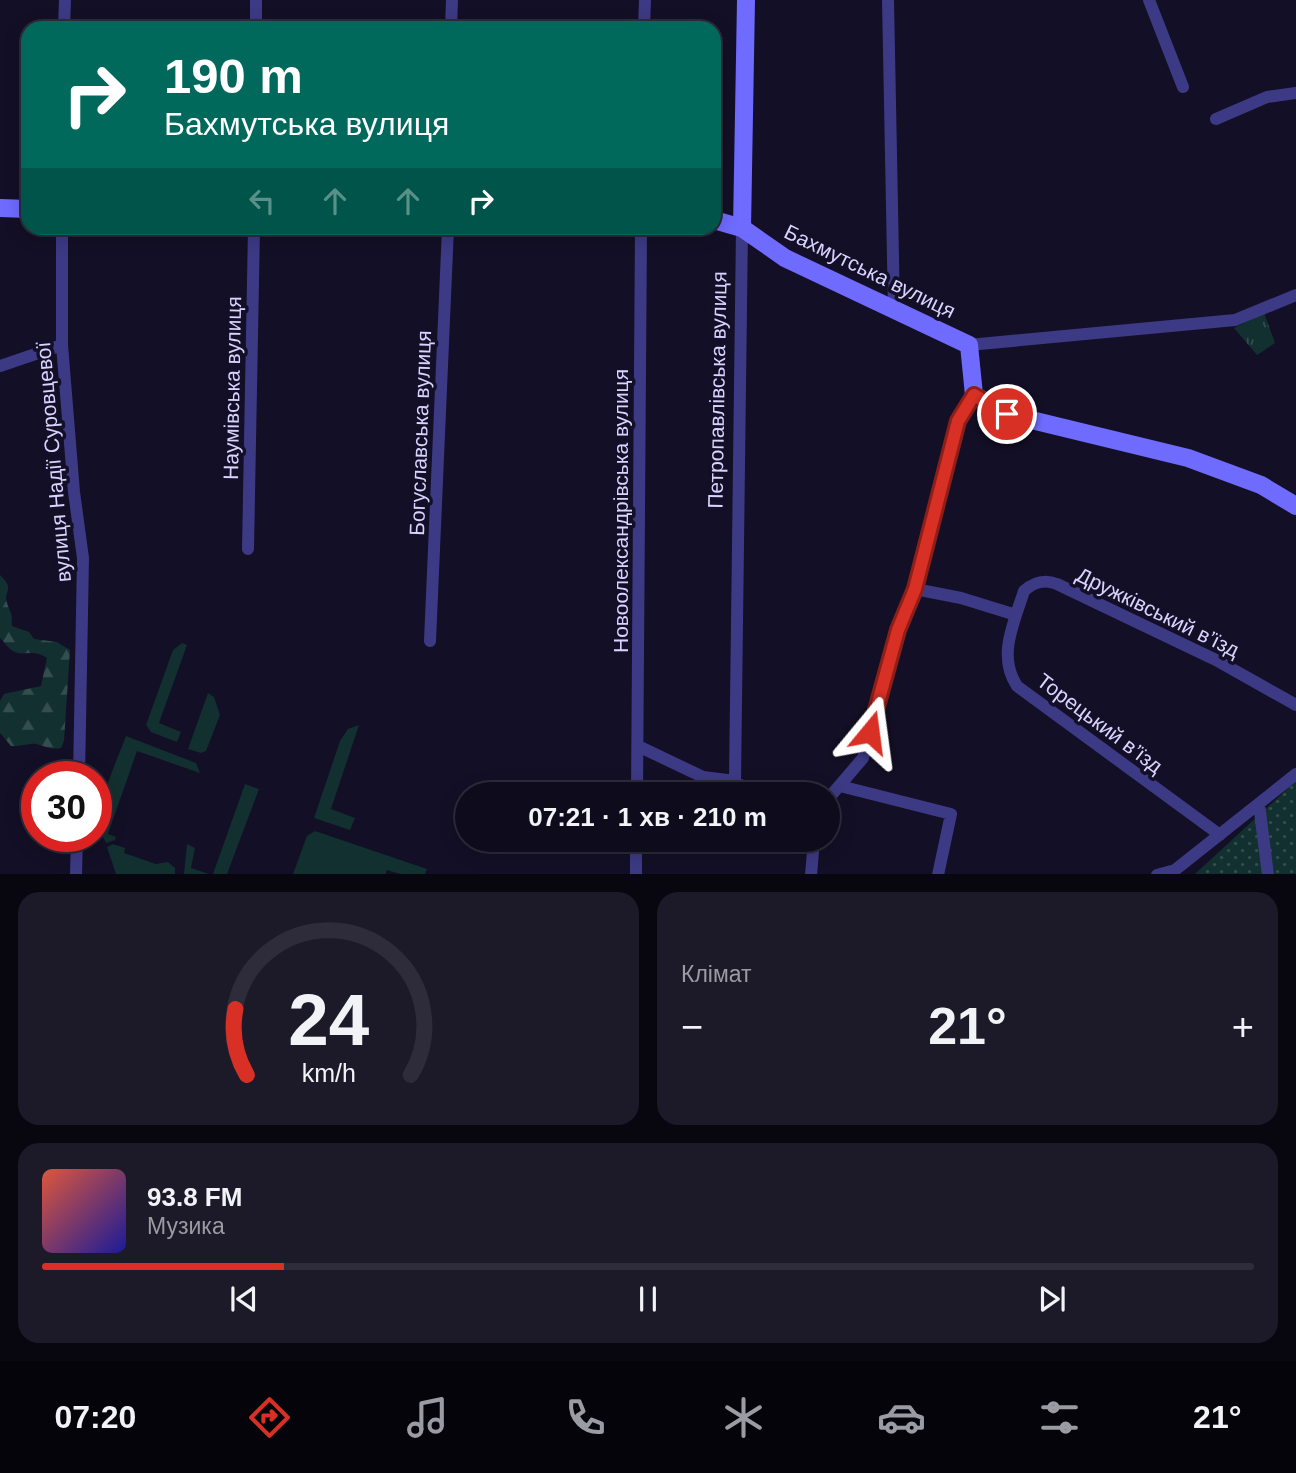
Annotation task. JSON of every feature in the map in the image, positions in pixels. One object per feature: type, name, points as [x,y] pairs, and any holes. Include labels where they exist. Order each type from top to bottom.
[{"type":"street","points":[[64,21],[65,0]]},
{"type":"street","points":[[256,0],[256,21]]},
{"type":"street","points":[[451,21],[452,0]]},
{"type":"street","points":[[644,21],[645,0]]},
{"type":"street","name":"Петропавлівська вулиця","points":[[735,781],[747,0]]},
{"type":"street","points":[[888,0],[894,310]]},
{"type":"street","points":[[1154,3],[1183,87]]},
{"type":"street","points":[[1216,119],[1267,97],[1296,93]]},
{"type":"street","points":[[0,208],[21,209]]},
{"type":"street","name":"Бахмутська вулиця","points":[[721,222],[742,228],[785,258],[969,345],[1235,320],[1296,295]]},
{"type":"street","name":"вулиця Надії Суровцевої","points":[[62,235],[62,345],[74,492],[83,558],[79,761]]},
{"type":"street","name":"Наумівська вулиця","points":[[248,549],[254,235]]},
{"type":"street","name":"Богуславська вулиця","points":[[430,641],[448,235]]},
{"type":"street","name":"Новоолександрівська вулиця","points":[[637,782],[641,235]]},
{"type":"street","points":[[0,366],[62,345]]},
{"type":"street","name":"Бахмутська вулиця","points":[[969,345],[974,395]]},
{"type":"street","points":[[938,874],[951,814],[840,786],[863,758],[898,630],[915,589],[958,421],[974,395],[1007,414],[1188,458],[1261,485],[1296,506]]},
{"type":"street","name":"Дружківський в’їзд","points":[[1016,615],[1024,592],[1035,583],[1050,582],[1216,660],[1296,705]]},
{"type":"street","points":[[915,589],[961,598],[1016,615]]},
{"type":"street","name":"Торецький в’їзд","points":[[1016,615],[1006,661],[1017,686],[1220,835]]},
{"type":"street","points":[[638,746],[703,777],[735,781]]},
{"type":"street","points":[[1157,874],[1175,872],[1296,774]]},
{"type":"street","points":[[1259,804],[1268,874]]},
{"type":"street","points":[[76,874],[77,852]]},
{"type":"street","points":[[636,852],[636,874]]},
{"type":"street","points":[[811,874],[813,852]]},
{"type":"green space","points":[[1264,313],[1275,343],[1257,355],[1234,328]]},
{"type":"green space","points":[[0,575],[8,587],[6,599],[12,626],[29,632],[34,639],[57,642],[70,650],[64,741],[61,748],[34,744],[11,746],[0,733],[0,701],[4,694],[41,686],[47,658],[37,654],[17,653],[0,638]]},
{"type":"green space","points":[[182,643],[187,645],[159,723],[181,732],[177,742],[151,732],[146,725],[173,650]]},
{"type":"green space","points":[[208,693],[214,697],[220,715],[206,751],[201,753],[188,749]]},
{"type":"green space","points":[[359,725],[331,809],[355,818],[350,830],[314,818],[340,741],[348,729]]},
{"type":"green space","points":[[126,736],[196,763],[200,773],[137,751],[112,823],[112,772]]},
{"type":"green space","points":[[1296,781],[1296,874],[1195,874]]},
{"type":"green space","points":[[245,784],[259,789],[227,874],[213,874]]},
{"type":"green space","points":[[315,831],[427,869],[425,874],[400,874],[387,870],[385,874],[293,874],[307,836]]},
{"type":"green space","points":[[112,844],[125,848],[124,853],[156,864],[168,862],[175,868],[175,874],[116,874],[109,852],[112,852]]},
{"type":"green space","points":[[187,844],[195,848],[191,868],[209,874],[184,874]]},
{"type":"route","points":[[870,732],[898,630],[915,589],[958,421],[974,395],[1007,414]]}]
